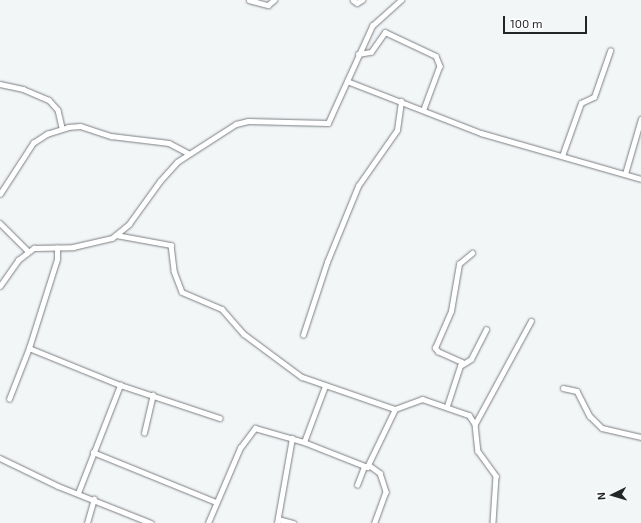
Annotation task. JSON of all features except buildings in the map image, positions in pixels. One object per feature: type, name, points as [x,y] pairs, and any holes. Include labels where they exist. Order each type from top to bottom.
[{"type":"street","points":[[249,0],[268,5],[274,0]]},
{"type":"street","points":[[353,0],[357,3],[362,0]]},
{"type":"street","points":[[393,0],[396,4]]},
{"type":"street","points":[[0,286],[28,252],[38,248],[58,248],[104,241],[116,235],[132,220],[163,177],[188,153],[245,121],[328,123],[358,54],[374,23],[401,0]]},
{"type":"street","points":[[358,54],[371,52],[386,32],[439,59],[440,66],[424,109]]},
{"type":"street","points":[[562,156],[581,103],[594,97],[610,52]]},
{"type":"street","points":[[347,81],[424,109],[481,133],[641,179]]},
{"type":"street","points":[[0,84],[27,90],[49,100],[58,110],[62,128]]},
{"type":"street","points":[[303,335],[327,262],[358,186],[397,130],[401,101]]},
{"type":"street","points":[[625,174],[641,119]]},
{"type":"street","points":[[0,194],[33,143],[62,128],[80,126],[111,136],[169,143],[188,153]]},
{"type":"street","points":[[0,223],[28,252]]},
{"type":"street","points":[[116,235],[171,245],[174,271],[182,292],[222,309],[244,334],[302,378],[325,386],[357,394],[395,409],[406,407],[418,399],[447,406],[469,415],[475,424],[478,451],[496,476],[493,523]]},
{"type":"street","points":[[9,399],[29,348],[57,259],[58,248]]},
{"type":"street","points":[[463,363],[438,352],[435,348],[451,311],[459,264],[472,253]]},
{"type":"street","points":[[475,424],[531,321]]},
{"type":"street","points":[[447,406],[463,363],[471,359],[486,330]]},
{"type":"street","points":[[29,348],[120,385],[220,418]]},
{"type":"street","points":[[78,493],[120,385]]},
{"type":"street","points":[[304,442],[325,386]]},
{"type":"street","points":[[563,388],[576,391],[590,416],[602,428],[641,437]]},
{"type":"street","points":[[144,433],[153,395]]},
{"type":"street","points":[[208,523],[216,502],[251,430],[260,427],[304,442],[364,467],[370,465],[395,409]]},
{"type":"street","points":[[292,438],[278,521],[292,523]]},
{"type":"street","points":[[93,452],[216,502]]},
{"type":"street","points":[[0,458],[142,521],[150,523]]},
{"type":"street","points":[[370,465],[380,473],[386,492],[375,523]]},
{"type":"street","points":[[357,486],[364,467]]},
{"type":"street","points":[[87,523],[94,499]]}]
